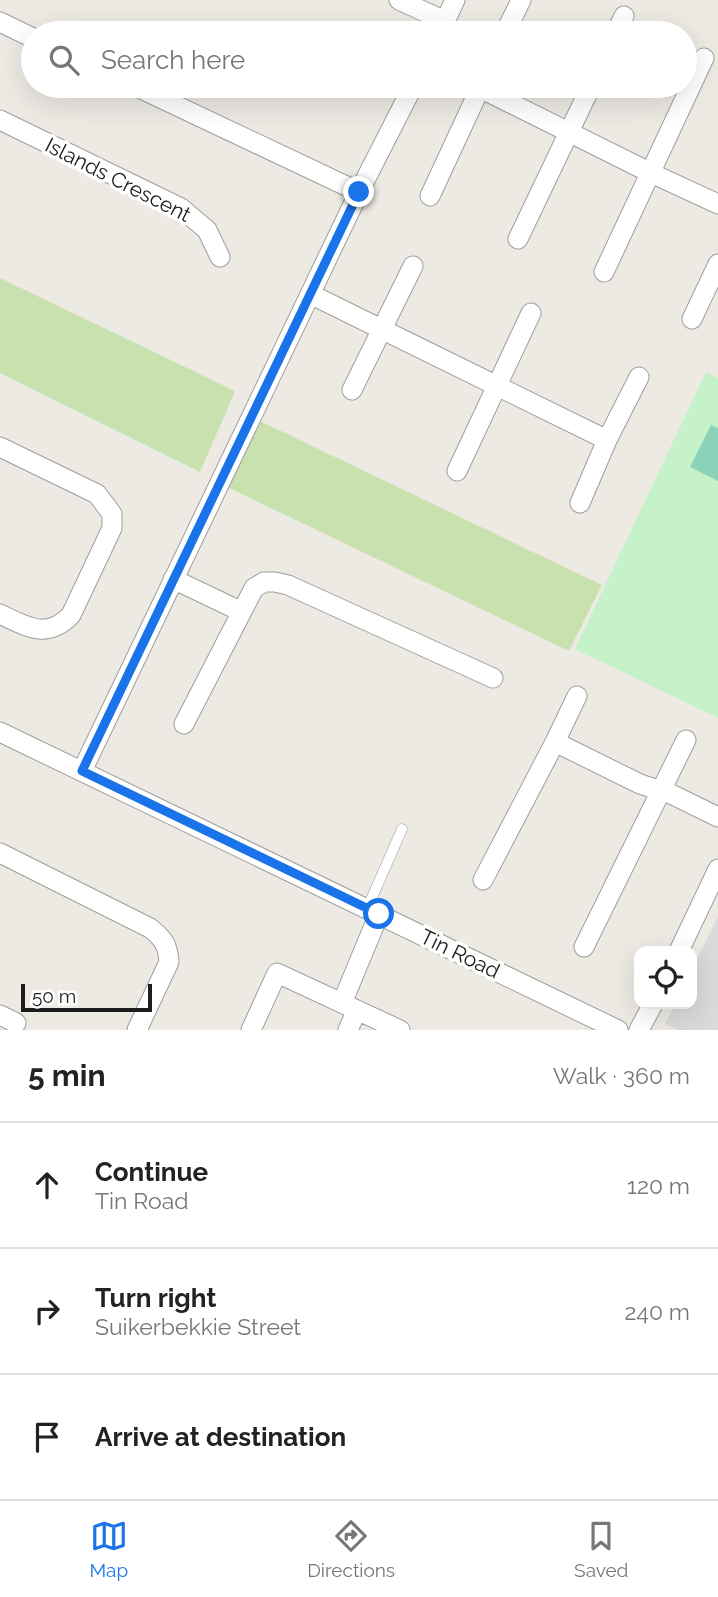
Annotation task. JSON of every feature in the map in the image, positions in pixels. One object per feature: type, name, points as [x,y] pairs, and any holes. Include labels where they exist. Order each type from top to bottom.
[{"type":"street","points":[[399,0],[432,21]]},
{"type":"street","points":[[445,21],[455,0]]},
{"type":"street","points":[[511,21],[521,0]]},
{"type":"street","points":[[0,22],[21,32]]},
{"type":"street","points":[[697,73],[704,58]]},
{"type":"street","points":[[160,98],[359,192]]},
{"type":"street","points":[[82,771],[359,192],[407,98]]},
{"type":"street","points":[[430,196],[474,98]]},
{"type":"street","points":[[502,98],[718,204]]},
{"type":"street","points":[[518,239],[585,98]]},
{"type":"street","points":[[604,272],[686,98]]},
{"type":"street","name":"Islands Crescent","points":[[0,120],[181,208],[207,230],[220,257]]},
{"type":"street","points":[[692,319],[718,264]]},
{"type":"street","points":[[352,390],[414,266]]},
{"type":"street","points":[[310,294],[607,440]]},
{"type":"street","points":[[457,471],[531,313]]},
{"type":"street","points":[[580,503],[607,440],[639,377]]},
{"type":"street","points":[[0,447],[97,494],[112,514],[112,528],[71,615],[60,626],[39,630],[0,614]]},
{"type":"street","points":[[173,579],[240,611]]},
{"type":"street","points":[[184,724],[240,611],[254,588],[264,582],[288,585],[493,678]]},
{"type":"street","points":[[484,880],[577,696]]},
{"type":"street","name":"Tin Road","points":[[0,732],[618,1030]]},
{"type":"street","points":[[584,947],[686,740]]},
{"type":"street","points":[[555,742],[640,784],[718,817]]},
{"type":"street","points":[[0,853],[150,928],[164,939],[169,961],[137,1030]]},
{"type":"street","points":[[680,946],[718,869]]},
{"type":"street","points":[[348,1030],[350,1006],[373,911]]},
{"type":"street","points":[[251,1030],[277,973],[400,1030]]},
{"type":"street","points":[[639,1030],[650,1009]]},
{"type":"lane","points":[[373,911],[402,829]]},
{"type":"shaded area","points":[[718,916],[718,1030],[678,1030],[665,1024],[672,1009],[697,1009],[697,959]]},
{"type":"green space","points":[[0,278],[235,391],[200,472],[0,373]]},
{"type":"green space","points":[[706,372],[718,378],[718,718],[575,649]]},
{"type":"green space","points":[[260,421],[602,585],[569,651],[227,487]]},
{"type":"green space","points":[[711,425],[718,428],[718,481],[690,467]]},
{"type":"route","points":[[359,192],[82,771],[379,914]]}]
